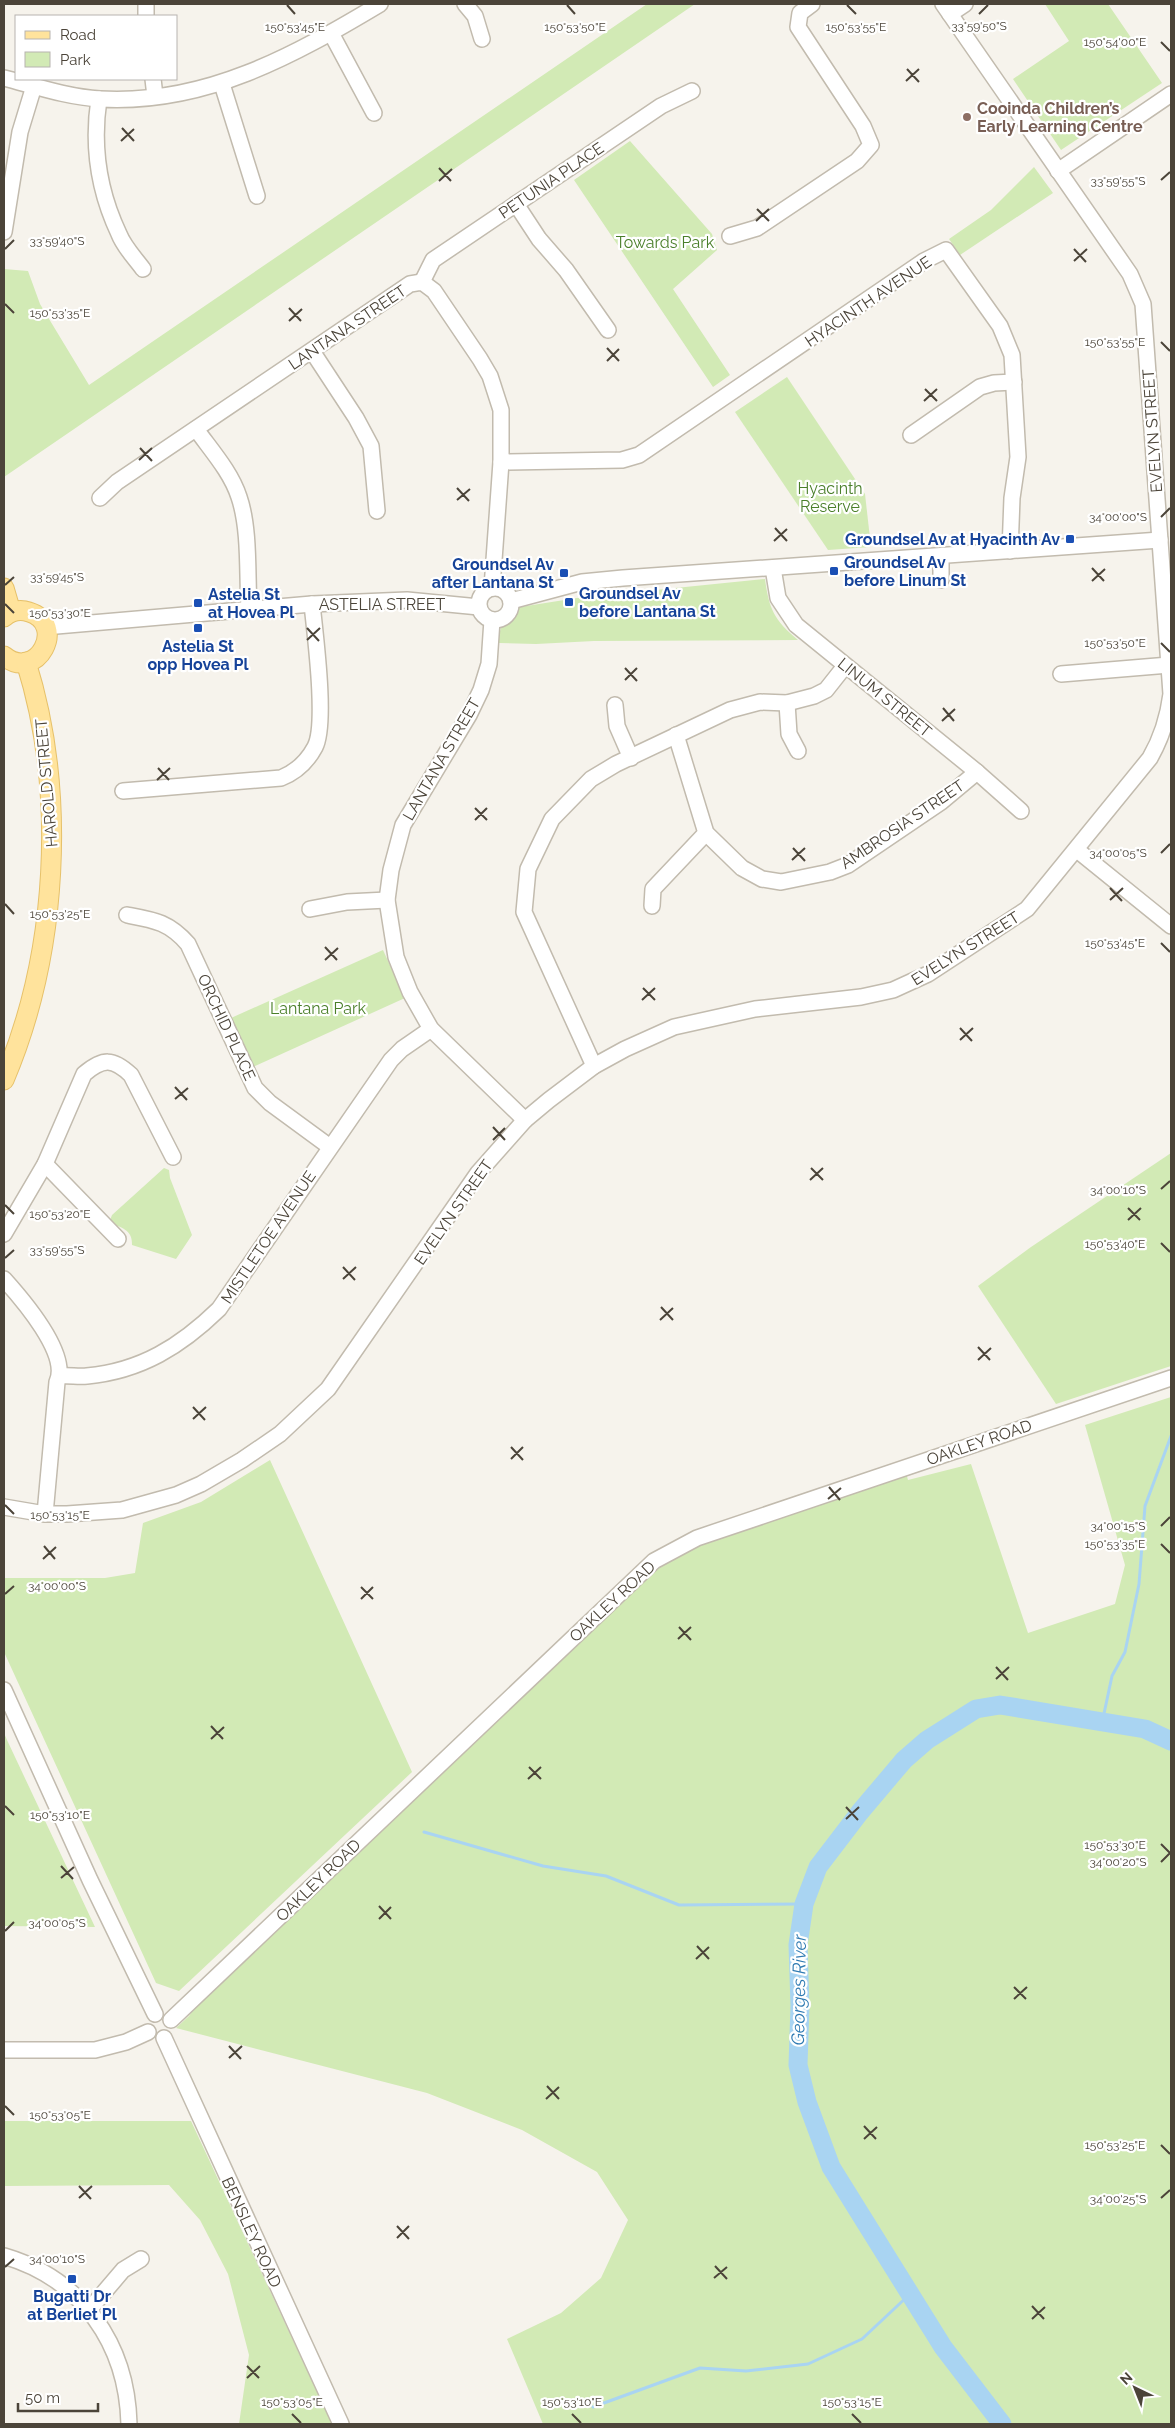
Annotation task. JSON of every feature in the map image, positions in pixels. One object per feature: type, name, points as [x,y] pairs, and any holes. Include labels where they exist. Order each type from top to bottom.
[{"type":"main road","points":[[4,588],[8,615],[32,612],[40,618],[46,627],[47,637],[45,647],[40,655],[26,662],[16,662],[4,656]]},
{"type":"main road","name":"HAROLD STREET","points":[[4,1080],[18,1042],[34,985],[45,924],[52,850],[52,820],[45,742],[39,702],[26,662]]},
{"type":"street","points":[[4,78],[70,95],[99,99],[124,100],[186,93],[222,84],[331,33],[380,4]]},
{"type":"street","points":[[465,4],[475,16],[482,38]]},
{"type":"street","points":[[730,236],[757,228],[857,161],[871,145],[863,126],[798,27],[800,13],[812,4]]},
{"type":"street","points":[[947,9],[965,4]]},
{"type":"street","name":"EVELYN STREET","points":[[4,1507],[45,1514],[104,1512],[163,1499],[201,1484],[280,1434],[328,1389],[478,1173],[525,1120],[594,1066],[650,1037],[700,1020],[755,1009],[861,998],[910,983],[979,942],[1027,909],[1077,850],[1150,758],[1160,741],[1170,715],[1171,694],[1143,304],[1130,274],[947,9]]},
{"type":"street","points":[[331,33],[374,113]]},
{"type":"street","points":[[153,80],[154,96]]},
{"type":"street","points":[[222,84],[257,196]]},
{"type":"street","points":[[4,232],[20,132],[34,86]]},
{"type":"street","name":"PETUNIA PLACE","points":[[422,282],[432,260],[661,106],[692,91]]},
{"type":"street","points":[[1058,171],[1171,94]]},
{"type":"street","points":[[99,99],[94,127],[99,172],[119,236],[143,269]]},
{"type":"street","points":[[516,204],[539,239],[566,270],[608,330]]},
{"type":"street","name":"HYACINTH AVENUE","points":[[501,462],[622,460],[639,455],[924,262],[946,250],[1000,326],[1012,355],[1018,457],[1012,498],[1010,552]]},
{"type":"street","name":"LANTANA STREET","points":[[100,498],[117,482],[410,284],[422,282],[434,291],[490,376],[501,410],[501,462],[492,588]]},
{"type":"street","points":[[312,351],[356,418],[371,446],[377,511]]},
{"type":"street","points":[[911,435],[980,387],[994,383],[1014,382]]},
{"type":"street","points":[[196,428],[227,473],[239,498],[244,528],[249,609]]},
{"type":"street","points":[[511,600],[582,582],[1160,540]]},
{"type":"street","points":[[941,556],[942,580]]},
{"type":"street","name":"LINUM STREET","points":[[773,568],[778,598],[796,626],[977,772],[1021,811]]},
{"type":"street","points":[[492,588],[504,590],[511,600],[511,607],[506,615],[498,620],[492,620],[483,615],[479,607],[482,594],[492,588]]},
{"type":"street","name":"ASTELIA STREET","points":[[46,627],[312,604],[408,600],[479,607]]},
{"type":"street","points":[[123,791],[281,778],[293,773],[303,764],[315,747],[321,725],[312,604]]},
{"type":"street","name":"LANTANA STREET","points":[[492,620],[489,664],[481,690],[470,716],[403,825],[391,870],[387,900],[396,957],[410,992],[431,1029],[525,1120]]},
{"type":"street","points":[[1061,674],[1169,665]]},
{"type":"street","points":[[594,1066],[524,912],[525,881],[528,869],[552,819],[592,779],[631,758],[730,710],[760,702],[787,704],[814,696],[826,690],[845,666]]},
{"type":"street","points":[[787,704],[789,734],[798,751]]},
{"type":"street","points":[[615,705],[617,726],[631,758]]},
{"type":"street","name":"AMBROSIA STREET","points":[[676,735],[706,833],[742,868],[762,879],[780,882],[830,872],[848,865],[941,802],[977,772]]},
{"type":"street","points":[[652,906],[653,889],[706,833]]},
{"type":"street","points":[[1077,850],[1171,926]]},
{"type":"street","points":[[310,909],[347,902],[387,900]]},
{"type":"street","name":"ORCHID PLACE","points":[[127,915],[158,921],[177,932],[188,944],[256,1088],[270,1104],[330,1147]]},
{"type":"street","name":"MISTLETOE AVENUE","points":[[60,1376],[86,1376],[134,1368],[157,1357],[197,1331],[219,1309],[391,1060],[402,1049],[431,1029]]},
{"type":"street","points":[[4,1234],[45,1164],[84,1074],[96,1064],[110,1062],[121,1065],[131,1075],[173,1157]]},
{"type":"street","points":[[45,1164],[118,1239]]},
{"type":"street","points":[[4,1279],[28,1305],[52,1344],[60,1376],[57,1382],[45,1514]]},
{"type":"street","name":"OAKLEY ROAD","points":[[171,2020],[654,1561],[697,1538],[1171,1378]]},
{"type":"street","points":[[4,1690],[94,1889],[155,2014]]},
{"type":"street","points":[[155,2014],[166,2014],[171,2020],[171,2032],[164,2038],[154,2038],[148,2032],[147,2021],[155,2014]]},
{"type":"street","points":[[4,2050],[95,2050],[126,2042],[148,2032]]},
{"type":"street","name":"BENSLEY ROAD","points":[[164,2038],[341,2424]]},
{"type":"street","points":[[4,2256],[52,2277],[89,2310],[105,2333],[120,2366],[126,2385],[129,2424]]},
{"type":"street","points":[[89,2310],[123,2270],[140,2259]]},
{"type":"green space","points":[[647,4],[695,4],[4,477],[4,269],[28,271],[40,304],[89,385]]},
{"type":"green space","points":[[1045,4],[1108,4],[1162,83],[1061,150],[1013,79],[1069,41]]},
{"type":"green space","name":"Towards Park","points":[[630,141],[712,234],[717,250],[673,289],[730,375],[713,387],[574,180]]},
{"type":"green space","points":[[1034,167],[1053,193],[960,255],[949,239],[991,210]]},
{"type":"green space","name":"Hyacinth Reserve","points":[[787,377],[865,494],[871,547],[828,550],[735,412]]},
{"type":"green space","points":[[765,579],[768,598],[774,613],[783,626],[798,640],[594,641],[536,644],[499,643],[497,640],[502,625],[520,607],[577,598]]},
{"type":"green space","name":"Lantana Park","points":[[383,950],[405,998],[253,1067],[231,1018]]},
{"type":"green space","points":[[1171,1153],[1171,1366],[1056,1404],[978,1286],[1031,1247]]},
{"type":"green space","points":[[164,1168],[169,1170],[170,1178],[192,1235],[176,1259],[132,1245],[131,1236],[125,1230],[109,1223],[112,1215]]},
{"type":"green space","points":[[1171,1397],[1171,2424],[543,2424],[507,2339],[561,2313],[601,2278],[628,2220],[597,2172],[522,2130],[427,2093],[176,2028],[189,2016],[197,2004],[667,1559],[688,1548],[906,1473],[908,1480],[971,1464],[1028,1633],[1115,1604],[1125,1565],[1085,1425]]},
{"type":"green space","points":[[270,1460],[412,1772],[179,1991],[156,1983],[4,1652],[4,1578],[105,1578],[135,1573],[143,1523],[201,1502]]},
{"type":"green space","points":[[4,1733],[7,1740],[95,1927],[4,1926]]},
{"type":"green space","points":[[4,2121],[191,2121],[332,2424],[239,2424],[249,2355],[228,2274],[200,2220],[169,2185],[4,2186]]},
{"type":"waterway","points":[[1102,1723],[1112,1676],[1125,1652],[1139,1584],[1145,1506],[1171,1436]]},
{"type":"waterway","name":"Georges River","points":[[1002,2424],[943,2347],[831,2167],[807,2102],[798,2065],[800,2006],[798,1945],[804,1904],[818,1867],[860,1812],[904,1760],[927,1740],[976,1709],[1000,1705],[1145,1729],[1171,1741]]},
{"type":"waterway","points":[[424,1832],[543,1866],[606,1876],[679,1905],[804,1904]]},
{"type":"waterway","points":[[593,2407],[700,2368],[746,2371],[808,2364],[862,2339],[910,2294]]},
{"type":"place","name":"Cooinda Children’s Early Learning Centre","points":[[967,117]]},
{"type":"place","name":"Groundsel Av at Hyacinth Av","points":[[1070,539]]},
{"type":"place","name":"Groundsel Av before Linum St","points":[[834,571]]},
{"type":"place","name":"Groundsel Av after Lantana St","points":[[564,573]]},
{"type":"place","name":"Groundsel Av before Lantana St","points":[[569,602]]},
{"type":"place","name":"Astelia St at Hovea Pl","points":[[198,603]]},
{"type":"place","name":"Astelia St opp Hovea Pl","points":[[198,628]]},
{"type":"place","name":"Bugatti Dr at Berliet Pl","points":[[72,2279]]}]
